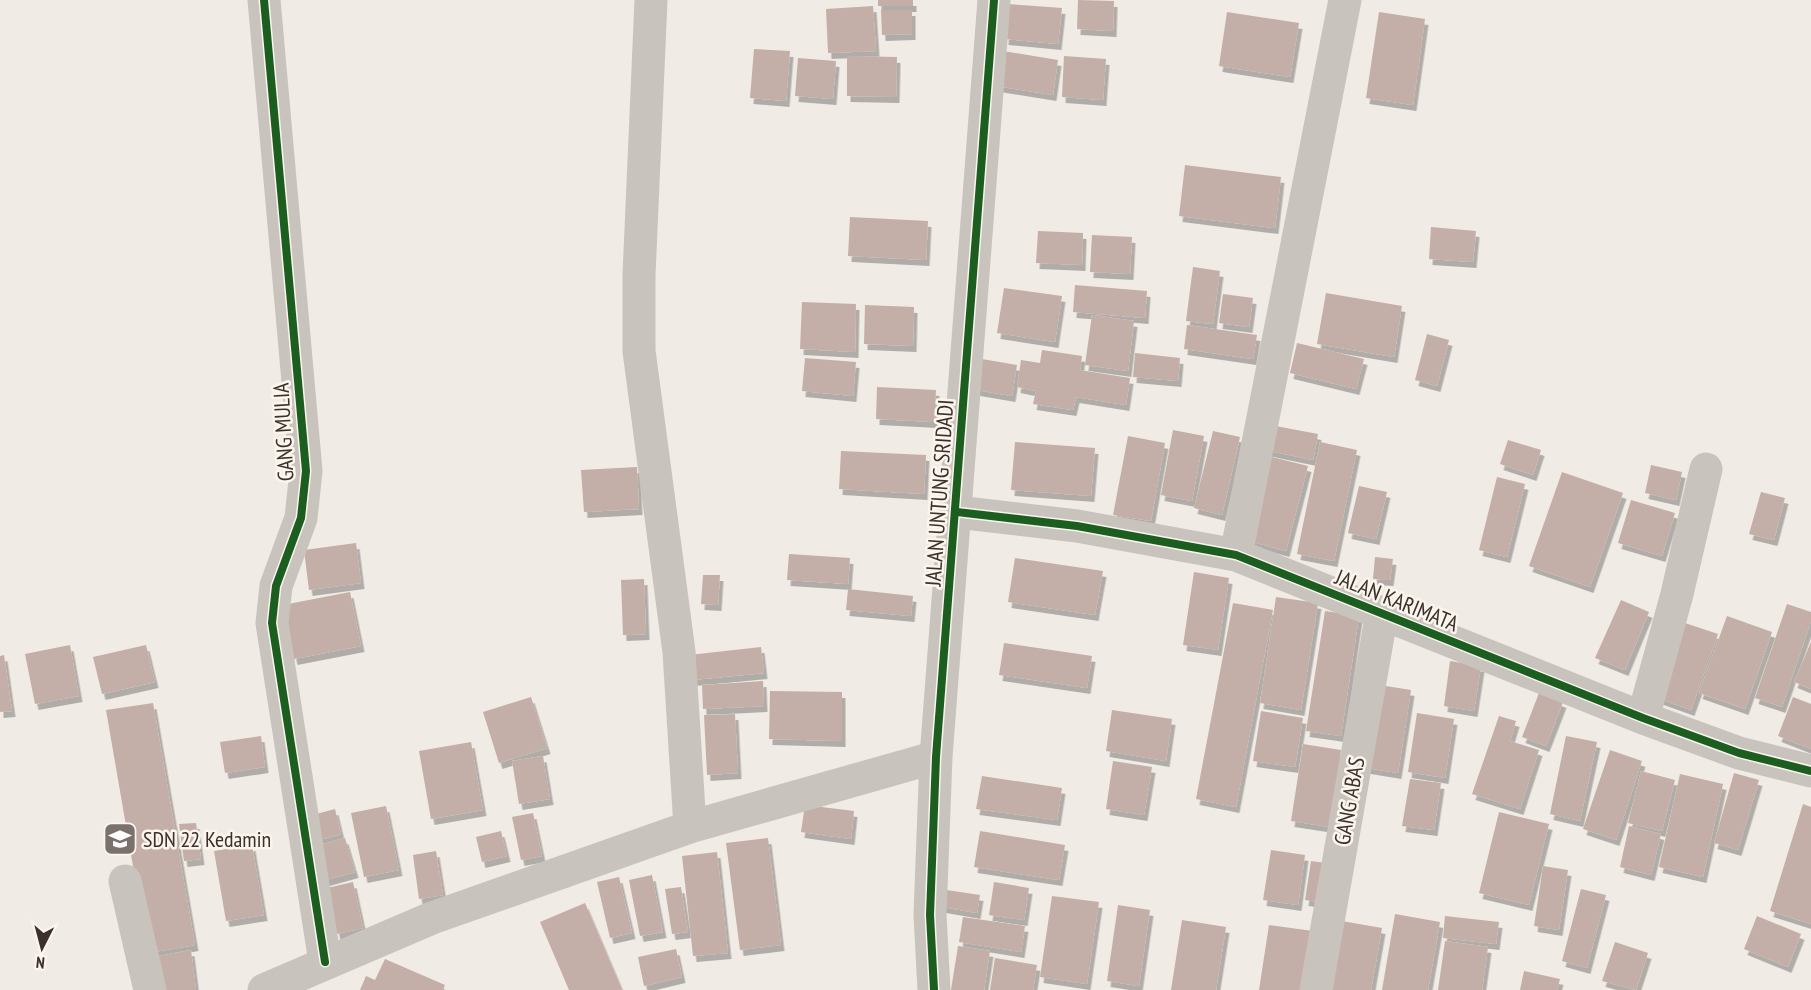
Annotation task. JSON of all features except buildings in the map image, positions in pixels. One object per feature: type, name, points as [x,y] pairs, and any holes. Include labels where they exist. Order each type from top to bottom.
[{"type":"street","name":"GANG MULIA","points":[[264,0],[306,471],[301,518],[276,586],[272,623],[325,962]]},
{"type":"street","points":[[651,0],[639,275],[639,351],[679,652],[690,827]]},
{"type":"street","name":"JALAN UNTUNG SRIDADI","points":[[934,990],[930,915],[936,757],[957,512],[994,0]]},
{"type":"street","points":[[1236,555],[1345,0]]},
{"type":"street","points":[[1643,718],[1677,594],[1706,469]]},
{"type":"street","name":"JALAN KARIMATA","points":[[957,512],[1077,526],[1236,555],[1643,718],[1739,753],[1811,771]]},
{"type":"street","name":"GANG ABAS","points":[[1316,990],[1382,613]]},
{"type":"street","points":[[264,990],[432,918],[690,827],[936,757]]},
{"type":"street","points":[[125,881],[150,990]]},
{"type":"cycle path","points":[[264,0],[306,471],[301,518],[276,586],[272,623],[325,962]]},
{"type":"cycle path","points":[[934,990],[930,915],[936,757],[994,0]]},
{"type":"cycle path","points":[[957,512],[1077,526],[1236,555],[1643,718],[1739,753],[1811,771]]},
{"type":"place","name":"SDN 22 Kedamin","points":[[120,839]]}]
